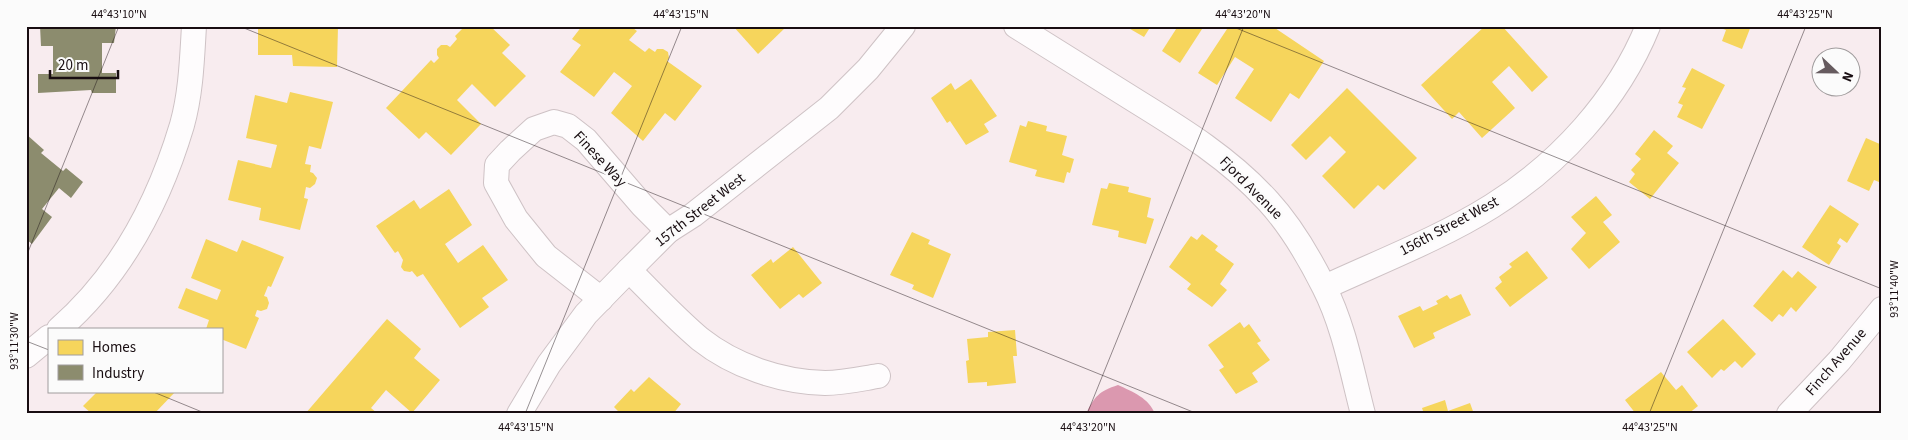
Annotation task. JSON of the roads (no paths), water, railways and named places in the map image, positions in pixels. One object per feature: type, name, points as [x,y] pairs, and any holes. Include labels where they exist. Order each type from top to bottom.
[{"type":"street","points":[[60,328],[112,272],[139,230],[164,178],[182,124],[191,74],[194,26]]},
{"type":"street","name":"157th Street West","points":[[519,414],[549,364],[586,314],[629,270],[668,231],[693,215],[829,108],[868,69],[903,26]]},
{"type":"street","name":"Fjord Avenue","points":[[1016,26],[1187,132],[1218,154],[1268,201],[1292,232],[1325,288],[1336,314],[1363,414]]},
{"type":"street","name":"156th Street West","points":[[1325,288],[1473,217],[1527,182],[1570,143],[1594,116],[1623,75],[1641,44],[1648,26]]},
{"type":"street","name":"Finese Way","points":[[601,299],[546,256],[511,212],[496,183],[497,165],[510,151],[534,129],[554,122],[568,126],[586,140],[642,205],[668,231]]},
{"type":"street","points":[[629,270],[701,340],[747,366],[773,375],[824,382],[852,381],[878,376]]},
{"type":"street","name":"Finch Avenue","points":[[1789,414],[1840,361],[1882,309]]},
{"type":"street","points":[[26,356],[48,338]]}]
